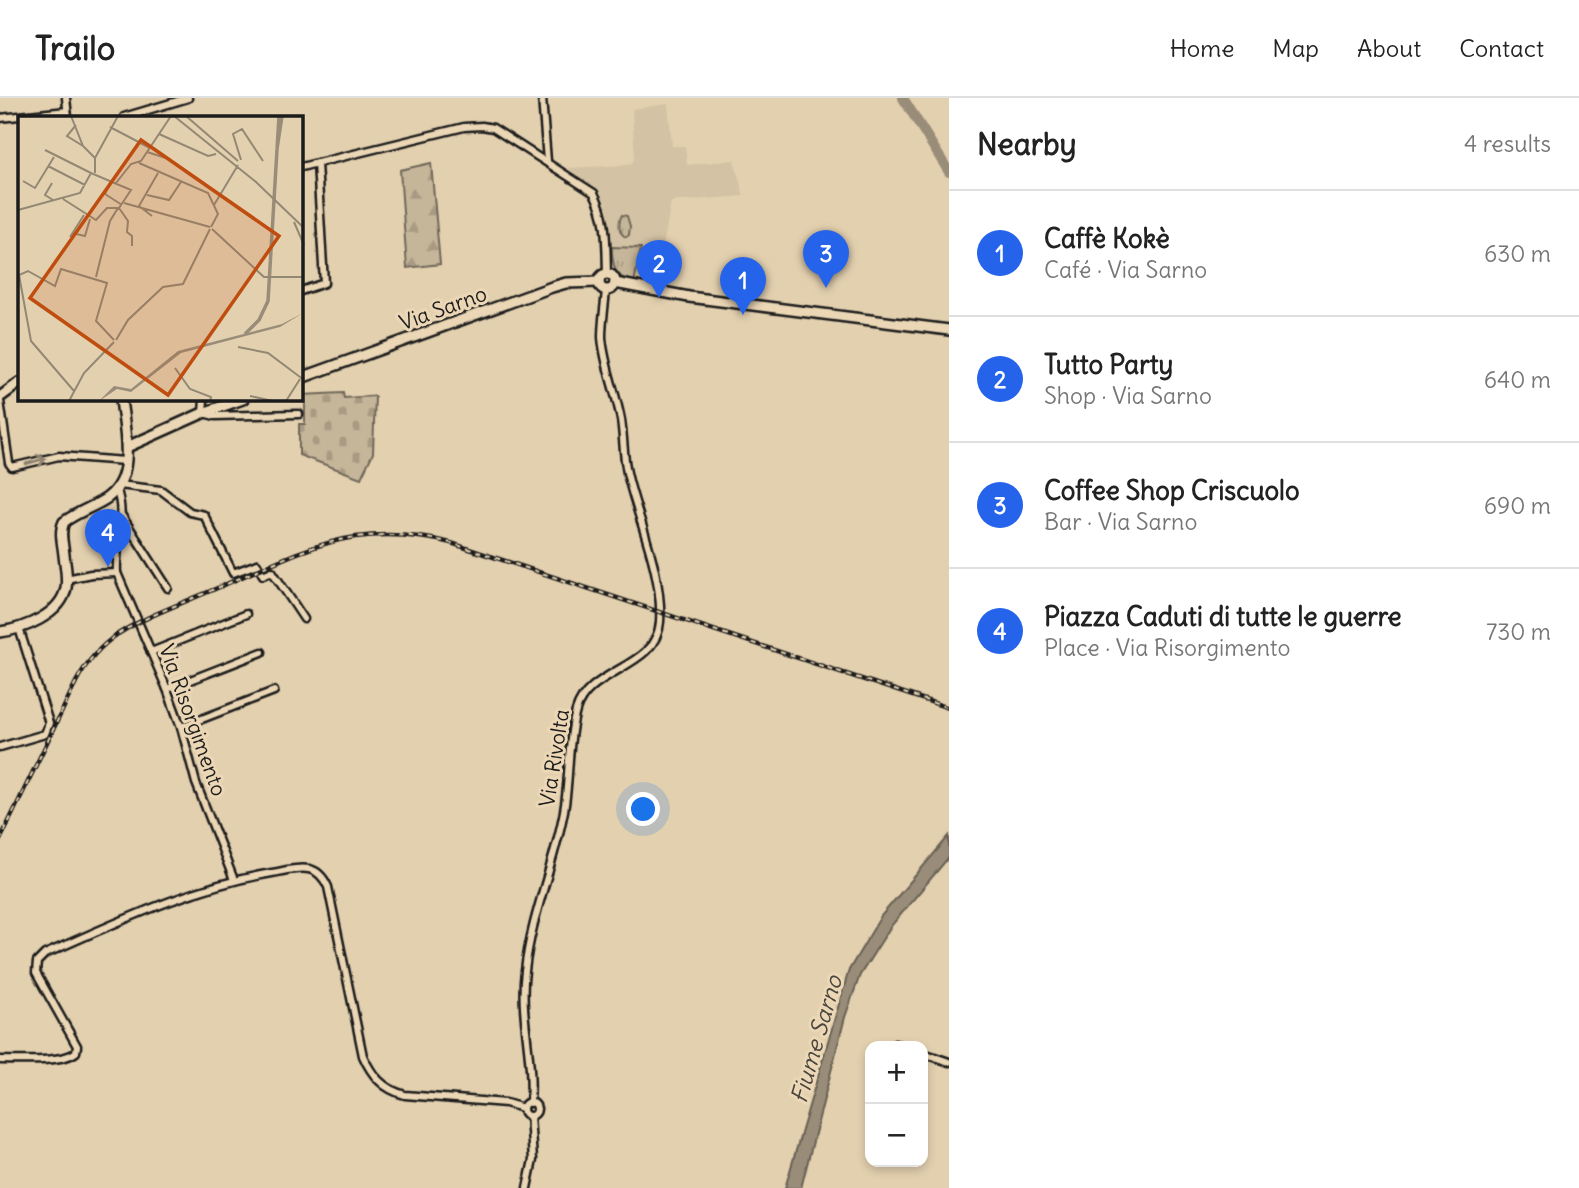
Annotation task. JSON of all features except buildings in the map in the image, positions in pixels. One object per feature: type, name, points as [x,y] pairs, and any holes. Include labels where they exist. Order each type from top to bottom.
[{"type":"main road","points":[[603,275],[613,277],[615,283],[613,287],[603,285],[603,275]]},
{"type":"main road","points":[[615,283],[689,297],[949,330]]},
{"type":"main road","name":"Via Sarno","points":[[303,377],[552,287],[566,284],[603,285]]},
{"type":"main road","points":[[0,399],[18,384]]},
{"type":"main road","name":"Via Risorgimento","points":[[118,487],[127,447],[121,401]]},
{"type":"main road","points":[[127,447],[203,413],[237,401]]},
{"type":"main road","points":[[0,632],[19,628],[43,617],[63,597],[66,579],[61,530],[64,522],[108,497],[118,487]]},
{"type":"street","points":[[34,116],[68,114],[66,98]]},
{"type":"street","points":[[127,116],[188,98]]},
{"type":"street","points":[[542,98],[547,161]]},
{"type":"street","points":[[0,118],[18,117]]},
{"type":"street","points":[[303,166],[464,127],[492,128],[547,161],[594,194],[606,225],[607,274]]},
{"type":"street","points":[[303,290],[324,282],[317,163]]},
{"type":"street","name":"Via Rivolta","points":[[530,1103],[533,1086],[524,971],[564,810],[577,708],[593,687],[648,648],[660,626],[655,576],[627,474],[616,396],[605,355],[602,335],[603,285]]},
{"type":"street","points":[[0,399],[9,463],[12,467],[59,456],[125,461]]},
{"type":"street","points":[[204,401],[203,413],[229,416],[299,414]]},
{"type":"street","points":[[118,487],[161,490],[190,512],[204,515],[233,573],[257,564],[263,575],[272,571],[304,619]]},
{"type":"street","name":"Via Risorgimento","points":[[118,487],[122,516],[115,556],[117,573],[167,689],[181,727],[196,783],[234,880]]},
{"type":"street","points":[[122,516],[168,588]]},
{"type":"street","points":[[66,579],[117,573]]},
{"type":"street","points":[[151,652],[246,614]]},
{"type":"street","points":[[0,747],[45,734],[49,723],[19,628]]},
{"type":"street","points":[[167,689],[262,652]]},
{"type":"street","points":[[181,727],[274,691]]},
{"type":"street","points":[[0,1060],[45,1059],[71,1056],[76,1052],[76,1046],[36,973],[37,962],[45,954],[134,915],[234,880],[310,869],[322,876],[328,887],[363,1056],[370,1072],[382,1084],[405,1095],[506,1104],[523,1108]]},
{"type":"street","points":[[928,1055],[949,1062]]},
{"type":"street","points":[[523,1108],[530,1103],[536,1109],[530,1116]]},
{"type":"street","points":[[523,1108],[524,1113],[530,1116]]},
{"type":"street","points":[[527,1188],[533,1160],[530,1116]]},
{"type":"shaded area","points":[[668,104],[672,146],[685,146],[687,165],[734,160],[744,196],[671,202],[663,247],[612,246],[610,227],[600,192],[567,168],[627,165],[633,162],[632,109]]},
{"type":"shaded area","name":"Fiume Sarno","points":[[949,836],[949,857],[891,926],[860,975],[845,1017],[801,1188],[785,1188],[849,970],[881,916]]},
{"type":"green space","points":[[431,163],[440,264],[407,268],[400,170]]},
{"type":"green space","points":[[622,215],[627,216],[630,226],[629,235],[626,237],[621,233]]},
{"type":"green space","points":[[612,247],[641,248],[634,283],[623,278],[616,270]]},
{"type":"green space","points":[[343,393],[344,398],[375,396],[373,453],[361,478],[299,455],[299,424],[305,424],[305,402],[299,401],[303,401],[303,395]]},
{"type":"waterway","points":[[903,98],[949,172]]},
{"type":"railway","points":[[0,840],[76,682],[105,644],[129,627],[153,615],[284,558],[320,545],[356,537],[404,536],[451,543],[949,708]]},
{"type":"place","name":"Coffee Shop Criscuolo","points":[[826,288]]},
{"type":"place","name":"Tutto Party","points":[[659,298]]},
{"type":"place","name":"Caffè Kokè","points":[[743,315]]},
{"type":"place","name":"Piazza Caduti di tutte le guerre","points":[[108,567]]}]
